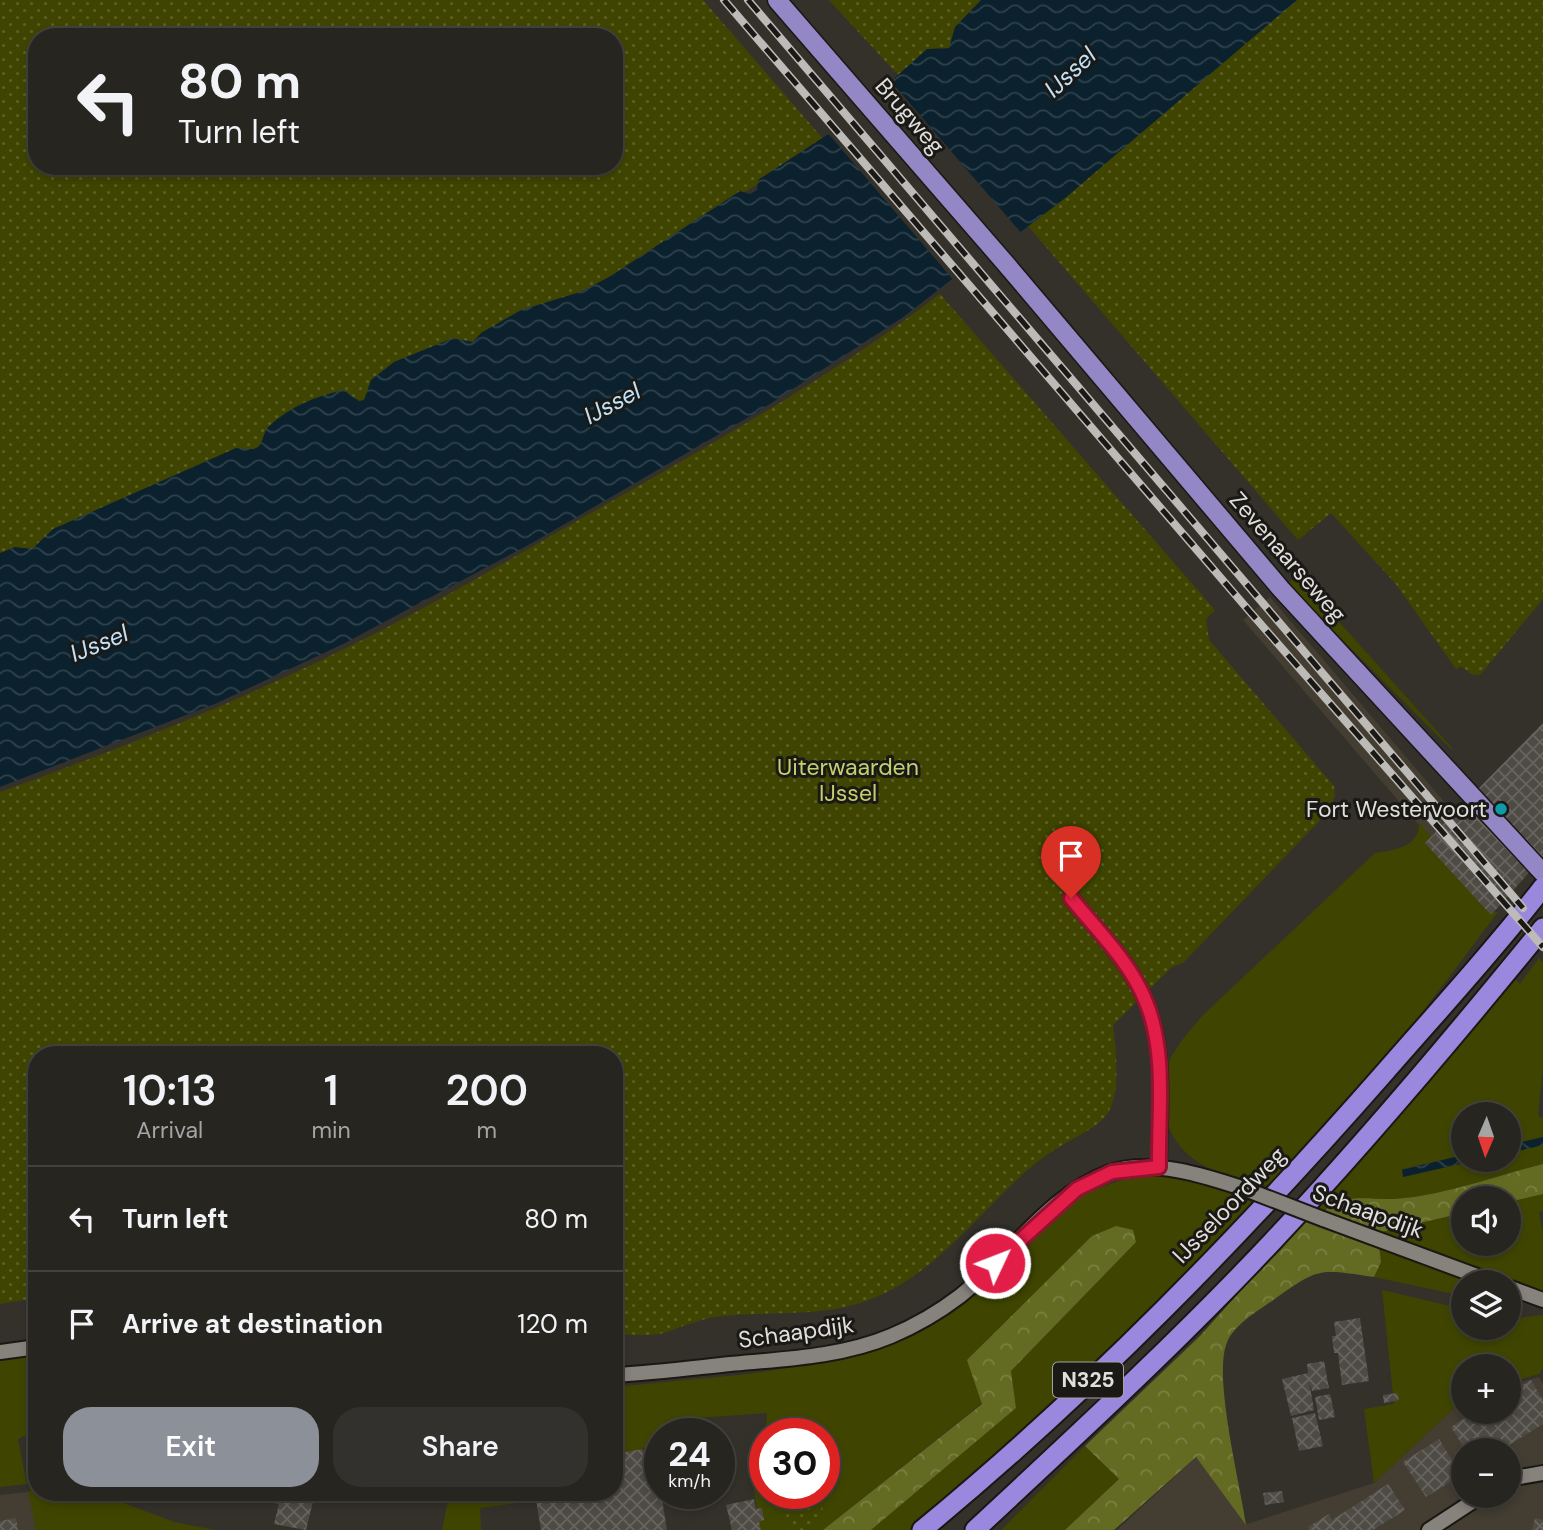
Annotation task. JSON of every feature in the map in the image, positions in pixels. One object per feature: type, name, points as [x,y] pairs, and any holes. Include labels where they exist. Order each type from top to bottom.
[{"type":"highway","name":"IJsseloordweg","points":[[922,1530],[973,1488],[1249,1225],[1503,940],[1543,887]]},
{"type":"highway","name":"N325","points":[[975,1530],[1097,1416],[1270,1244],[1431,1063],[1543,928]]},
{"type":"main road","name":"Brugweg","points":[[777,0],[1006,264]]},
{"type":"main road","name":"Zevenaarseweg","points":[[1006,264],[1281,589],[1538,868]]},
{"type":"street","points":[[1071,898],[1126,966],[1146,1001],[1157,1036],[1159,1167]]},
{"type":"street","name":"Schaapdijk","points":[[623,1374],[822,1354],[862,1347],[890,1336],[921,1321],[961,1295],[1077,1189],[1112,1172],[1159,1167],[1206,1176],[1461,1270]]},
{"type":"street","points":[[1521,1292],[1543,1300]]},
{"type":"street","points":[[0,1352],[28,1348]]},
{"type":"street","points":[[1521,1476],[1543,1472]]},
{"type":"street","points":[[1429,1530],[1463,1508]]},
{"type":"shaded area","points":[[1270,597],[1515,885],[1494,912],[1243,620]]},
{"type":"shaded area","points":[[1539,1377],[1543,1384],[1543,1530],[1117,1530],[1196,1457],[1247,1524],[1374,1483],[1451,1411],[1451,1424],[1521,1424],[1521,1382]]},
{"type":"shaded area","points":[[28,1492],[28,1501],[79,1501],[211,1530],[0,1530],[0,1495]]},
{"type":"green space","points":[[0,0],[703,0],[824,140],[614,279],[489,338],[378,406],[53,548],[0,560]]},
{"type":"green space","points":[[829,0],[1010,0],[949,50],[899,76]]},
{"type":"green space","points":[[1297,0],[1543,0],[1543,599],[1480,675],[1471,674],[1461,666],[1456,669],[1395,583],[1331,513],[1298,540],[1028,226]]},
{"type":"green space","name":"Uiterwaarden IJssel","points":[[940,294],[1215,610],[1206,619],[1209,640],[1334,786],[1335,796],[1326,814],[1183,963],[1172,967],[1113,1025],[1115,1091],[1110,1109],[1100,1122],[1047,1155],[1022,1175],[960,1237],[916,1275],[865,1302],[821,1311],[716,1317],[667,1332],[623,1334],[623,1046],[28,1046],[28,1299],[0,1304],[0,792],[216,708],[342,650],[412,614],[783,401]]},
{"type":"green space","points":[[1298,576],[1452,748],[1452,750],[1287,584]]},
{"type":"green space","points":[[1419,822],[1494,912],[1498,912],[1415,1022],[1268,1186],[1221,1173],[1201,1164],[1180,1146],[1167,1123],[1162,1095],[1163,1080],[1173,1053],[1203,1015],[1375,853],[1411,842]]},
{"type":"green space","points":[[1539,958],[1543,963],[1543,1068],[1538,1116],[1543,1118],[1543,1137],[1521,1142],[1521,1102],[1451,1102],[1451,1158],[1402,1169],[1404,1177],[1451,1166],[1451,1172],[1515,1172],[1465,1186],[1451,1186],[1451,1189],[1431,1194],[1394,1199],[1347,1200],[1330,1206],[1322,1213],[1315,1210],[1515,979],[1520,984]]},
{"type":"green space","points":[[1543,1145],[1543,1164],[1521,1170],[1521,1150]]},
{"type":"green space","points":[[1543,1164],[1543,1194],[1521,1199],[1521,1186],[1465,1186],[1521,1172]]},
{"type":"green space","points":[[1168,1174],[1215,1187],[1258,1205],[1055,1403],[915,1530],[871,1530],[1016,1408],[1011,1371],[1135,1242],[1133,1230],[982,1403],[823,1530],[760,1530],[757,1509],[840,1509],[840,1418],[767,1418],[767,1413],[698,1418],[644,1418],[644,1485],[623,1489],[623,1386],[749,1374],[849,1358],[904,1340],[971,1297],[1066,1206],[1087,1192],[1134,1176]]},
{"type":"green space","points":[[1451,1189],[1451,1216],[1377,1233],[1322,1213],[1330,1206],[1347,1200],[1394,1199]]},
{"type":"green space","points":[[1543,1194],[1543,1211],[1539,1212],[1543,1235],[1543,1292],[1521,1284],[1521,1270],[1481,1270],[1377,1233],[1451,1216],[1451,1256],[1521,1256],[1521,1199]]},
{"type":"green space","points":[[1304,1220],[1379,1245],[1381,1262],[1374,1277],[1329,1272],[1310,1276],[1252,1315],[1229,1338],[1223,1361],[1225,1407],[1246,1525],[1196,1457],[1114,1530],[1065,1530],[1119,1479],[1085,1446],[1200,1336]]},
{"type":"green space","points":[[1116,1226],[1133,1230],[1136,1242],[1011,1371],[1016,1408],[871,1530],[823,1530],[982,1404],[967,1360],[1092,1236]]},
{"type":"green space","points":[[1379,1245],[1451,1272],[1451,1293],[1374,1277],[1381,1262]]},
{"type":"green space","points":[[1382,1290],[1451,1306],[1451,1340],[1521,1340],[1521,1318],[1543,1315],[1543,1368],[1539,1374],[1521,1379],[1521,1354],[1451,1354],[1451,1411],[1374,1483],[1364,1409],[1394,1404]]},
{"type":"green space","points":[[28,1355],[28,1434],[18,1439],[27,1484],[0,1487],[0,1359]]},
{"type":"green space","points":[[1085,1446],[1119,1479],[1065,1530],[1001,1530]]},
{"type":"green space","points":[[30,1501],[118,1501],[174,1522],[215,1530],[36,1530]]},
{"type":"green space","points":[[448,1501],[532,1501],[480,1508],[481,1530],[442,1530]]},
{"type":"green space","points":[[784,1509],[823,1509],[826,1517],[809,1530],[789,1530]]},
{"type":"water","name":"IJssel","points":[[981,0],[1297,0],[1064,199],[1010,240],[969,266],[902,318],[759,411],[532,543],[343,644],[217,703],[0,787],[0,553],[15,547],[32,549],[53,529],[236,448],[256,448],[268,427],[276,420],[313,399],[344,390],[359,401],[364,400],[371,380],[394,362],[453,338],[473,342],[481,333],[521,310],[580,292],[609,277],[740,191],[750,194],[757,190],[758,180],[842,125],[927,49],[949,48],[955,27]]},
{"type":"water","points":[[1543,1137],[1543,1145],[1521,1150],[1521,1142]]},
{"type":"water","points":[[1451,1158],[1451,1166],[1403,1177],[1402,1170]]},
{"type":"pier","points":[[889,79],[1023,235],[955,282],[826,131]]},
{"type":"building","name":"Fort Westervoort","points":[[1543,723],[1543,857],[1491,915],[1425,843]]},
{"type":"building","points":[[1360,1318],[1369,1381],[1342,1385],[1338,1353],[1334,1353],[1334,1322]]},
{"type":"building","points":[[1324,1361],[1329,1388],[1312,1391],[1309,1381],[1314,1410],[1291,1416],[1282,1379],[1308,1373],[1307,1364]]},
{"type":"building","points":[[1531,1380],[1543,1400],[1543,1424],[1520,1438],[1458,1438],[1451,1427],[1456,1424],[1521,1424],[1521,1386]]},
{"type":"building","points":[[1397,1393],[1399,1400],[1384,1403],[1383,1395]]},
{"type":"building","points":[[1330,1394],[1335,1417],[1319,1420],[1315,1397]]},
{"type":"building","points":[[1315,1413],[1323,1446],[1299,1451],[1292,1418]]},
{"type":"building","points":[[1439,1439],[1451,1459],[1451,1481],[1426,1497],[1403,1462]]},
{"type":"building","points":[[643,1449],[644,1509],[664,1509],[667,1530],[541,1530],[536,1501],[623,1501],[623,1452]]},
{"type":"building","points":[[1388,1484],[1405,1510],[1373,1530],[1309,1530],[1308,1527],[1329,1514],[1332,1520]]},
{"type":"building","points":[[1282,1491],[1284,1502],[1265,1505],[1263,1493]]},
{"type":"building","points":[[749,1500],[749,1509],[762,1509],[764,1520],[759,1521],[761,1530],[732,1530],[727,1509],[735,1509],[735,1503]]},
{"type":"building","points":[[265,1501],[313,1501],[306,1530],[274,1524],[279,1504]]},
{"type":"building","points":[[16,1518],[18,1530],[0,1530],[0,1521]]},
{"type":"building","points":[[1535,1518],[1543,1520],[1543,1530],[1532,1530]]},
{"type":"railway","points":[[724,0],[1251,613],[1543,947]]},
{"type":"railway","points":[[748,0],[1523,908]]},
{"type":"place","name":"Fort Westervoort","points":[[1501,809]]},
{"type":"route","points":[[995,1263],[1077,1189],[1112,1172],[1159,1167],[1157,1036],[1146,1001],[1126,966],[1071,898]]}]
